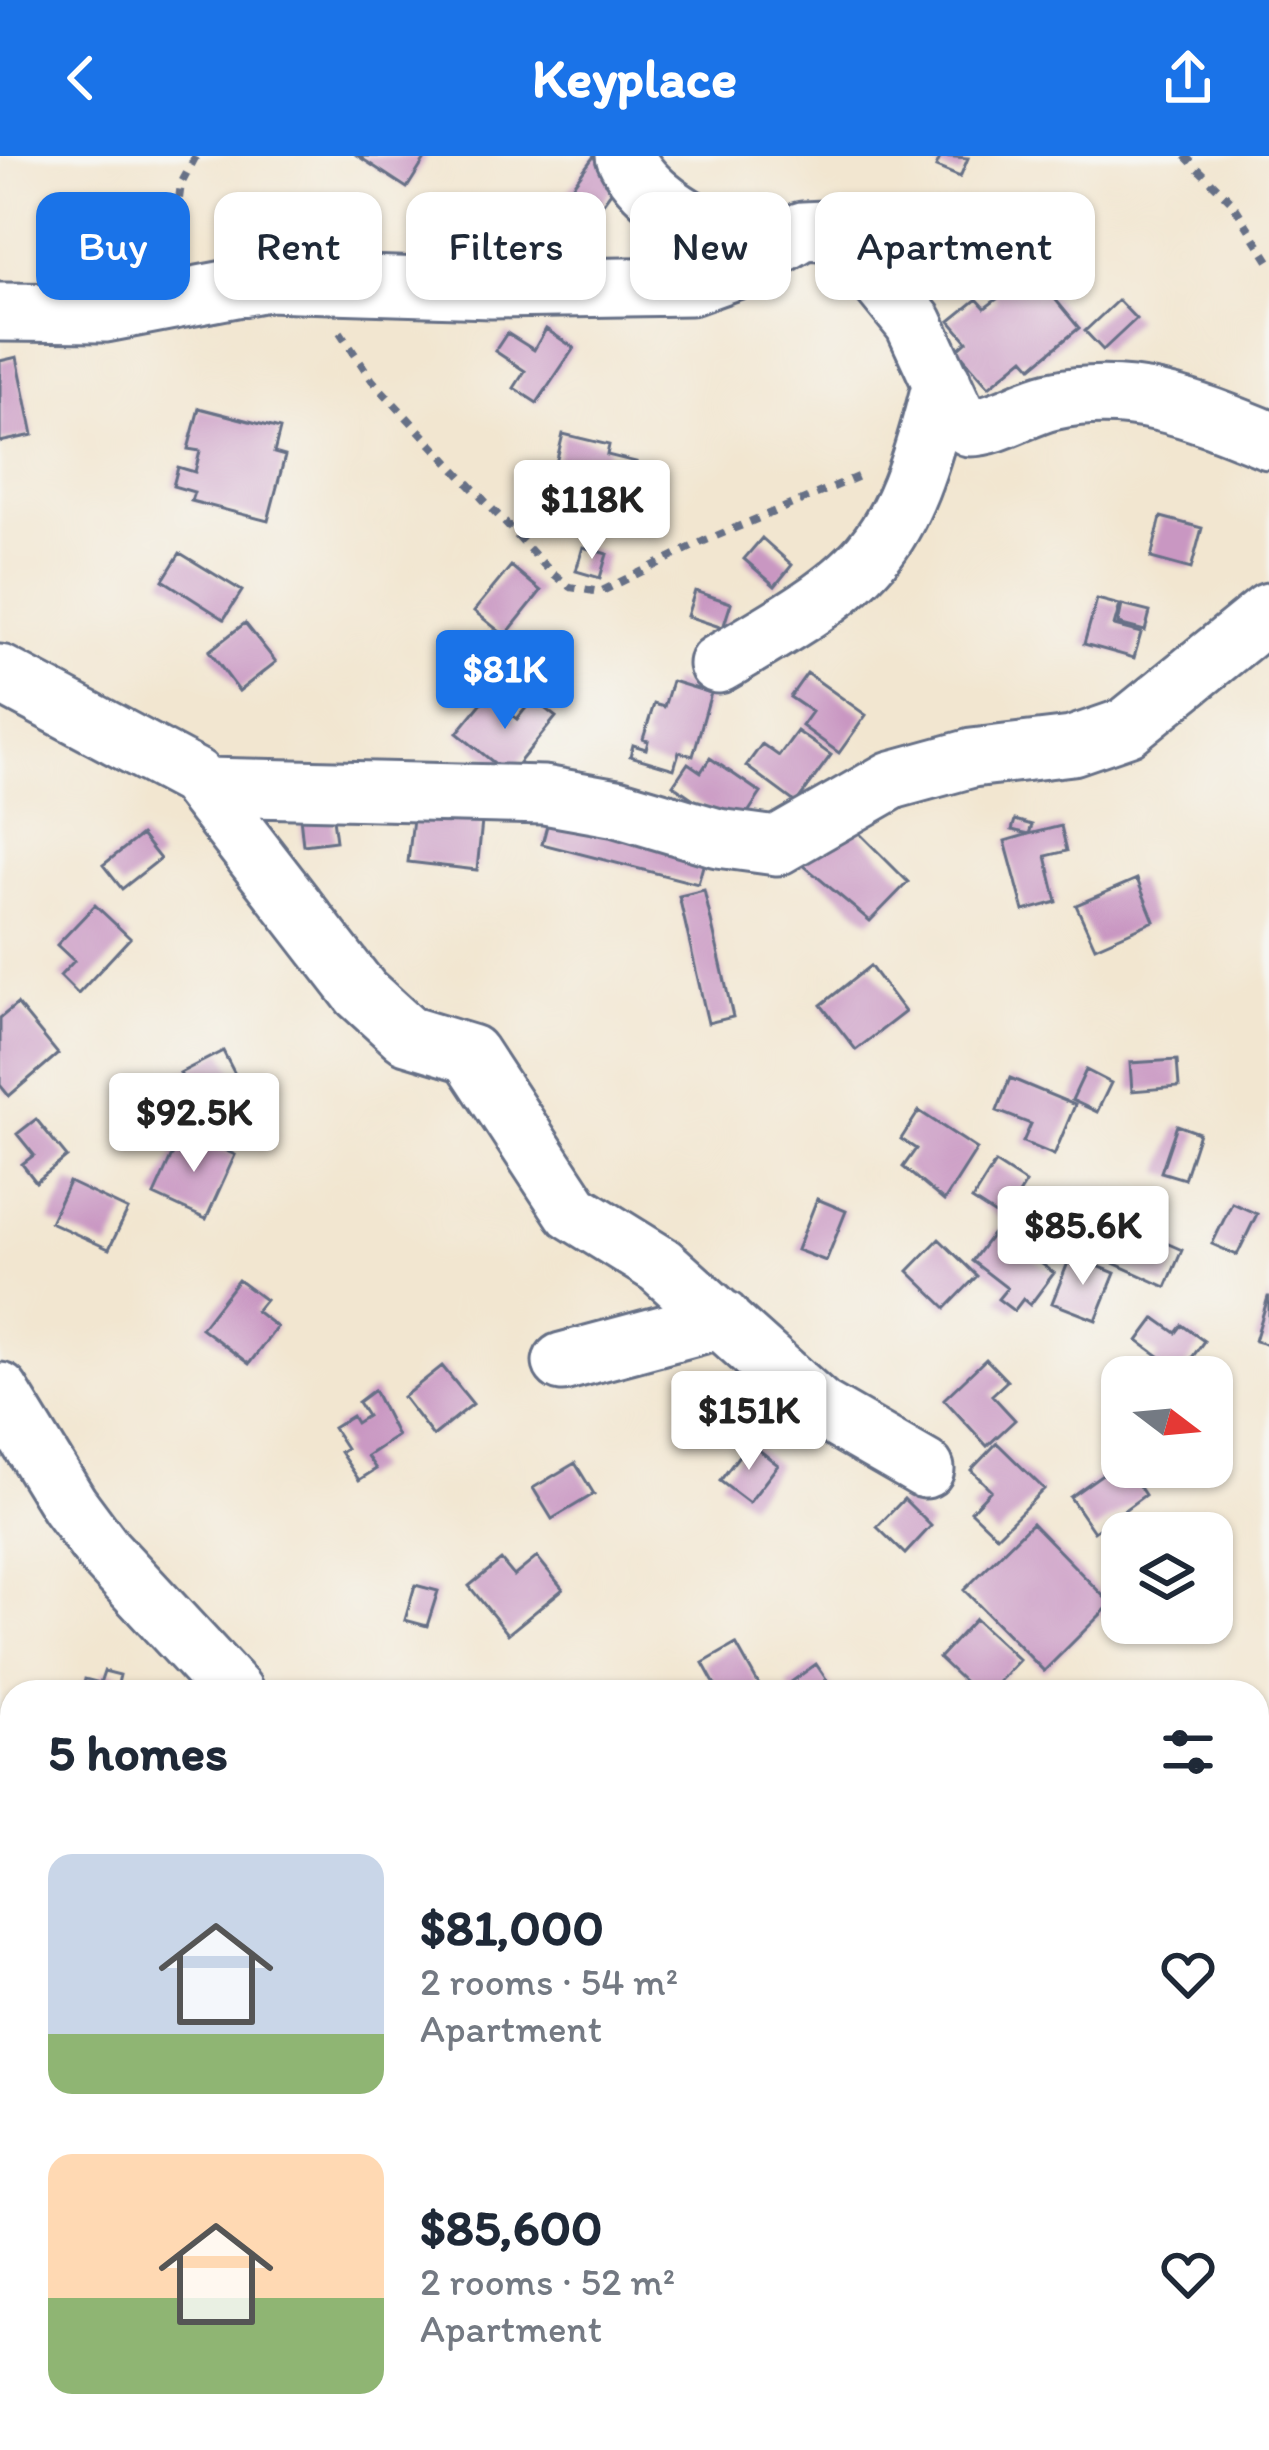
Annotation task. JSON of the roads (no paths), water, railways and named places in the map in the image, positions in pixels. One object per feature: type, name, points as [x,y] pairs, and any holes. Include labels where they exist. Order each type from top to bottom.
[{"type":"street","points":[[625,156],[634,174],[653,192]]},
{"type":"street","points":[[791,237],[803,231],[835,233],[914,323],[962,421],[974,428],[1063,399],[1135,395],[1188,406],[1269,440]]},
{"type":"street","points":[[0,312],[105,313],[243,283],[630,289]]},
{"type":"street","points":[[718,664],[830,595],[881,549],[906,504],[942,382]]},
{"type":"street","points":[[205,787],[544,795],[777,846],[892,780],[972,758],[1072,746],[1126,728],[1269,612]]},
{"type":"street","points":[[0,674],[163,758],[205,787],[361,993],[407,1036],[470,1054],[565,1204],[660,1265],[819,1408],[925,1469]]},
{"type":"street","points":[[562,1362],[722,1319]]},
{"type":"street","points":[[0,1392],[69,1505],[104,1552],[223,1680]]}]
